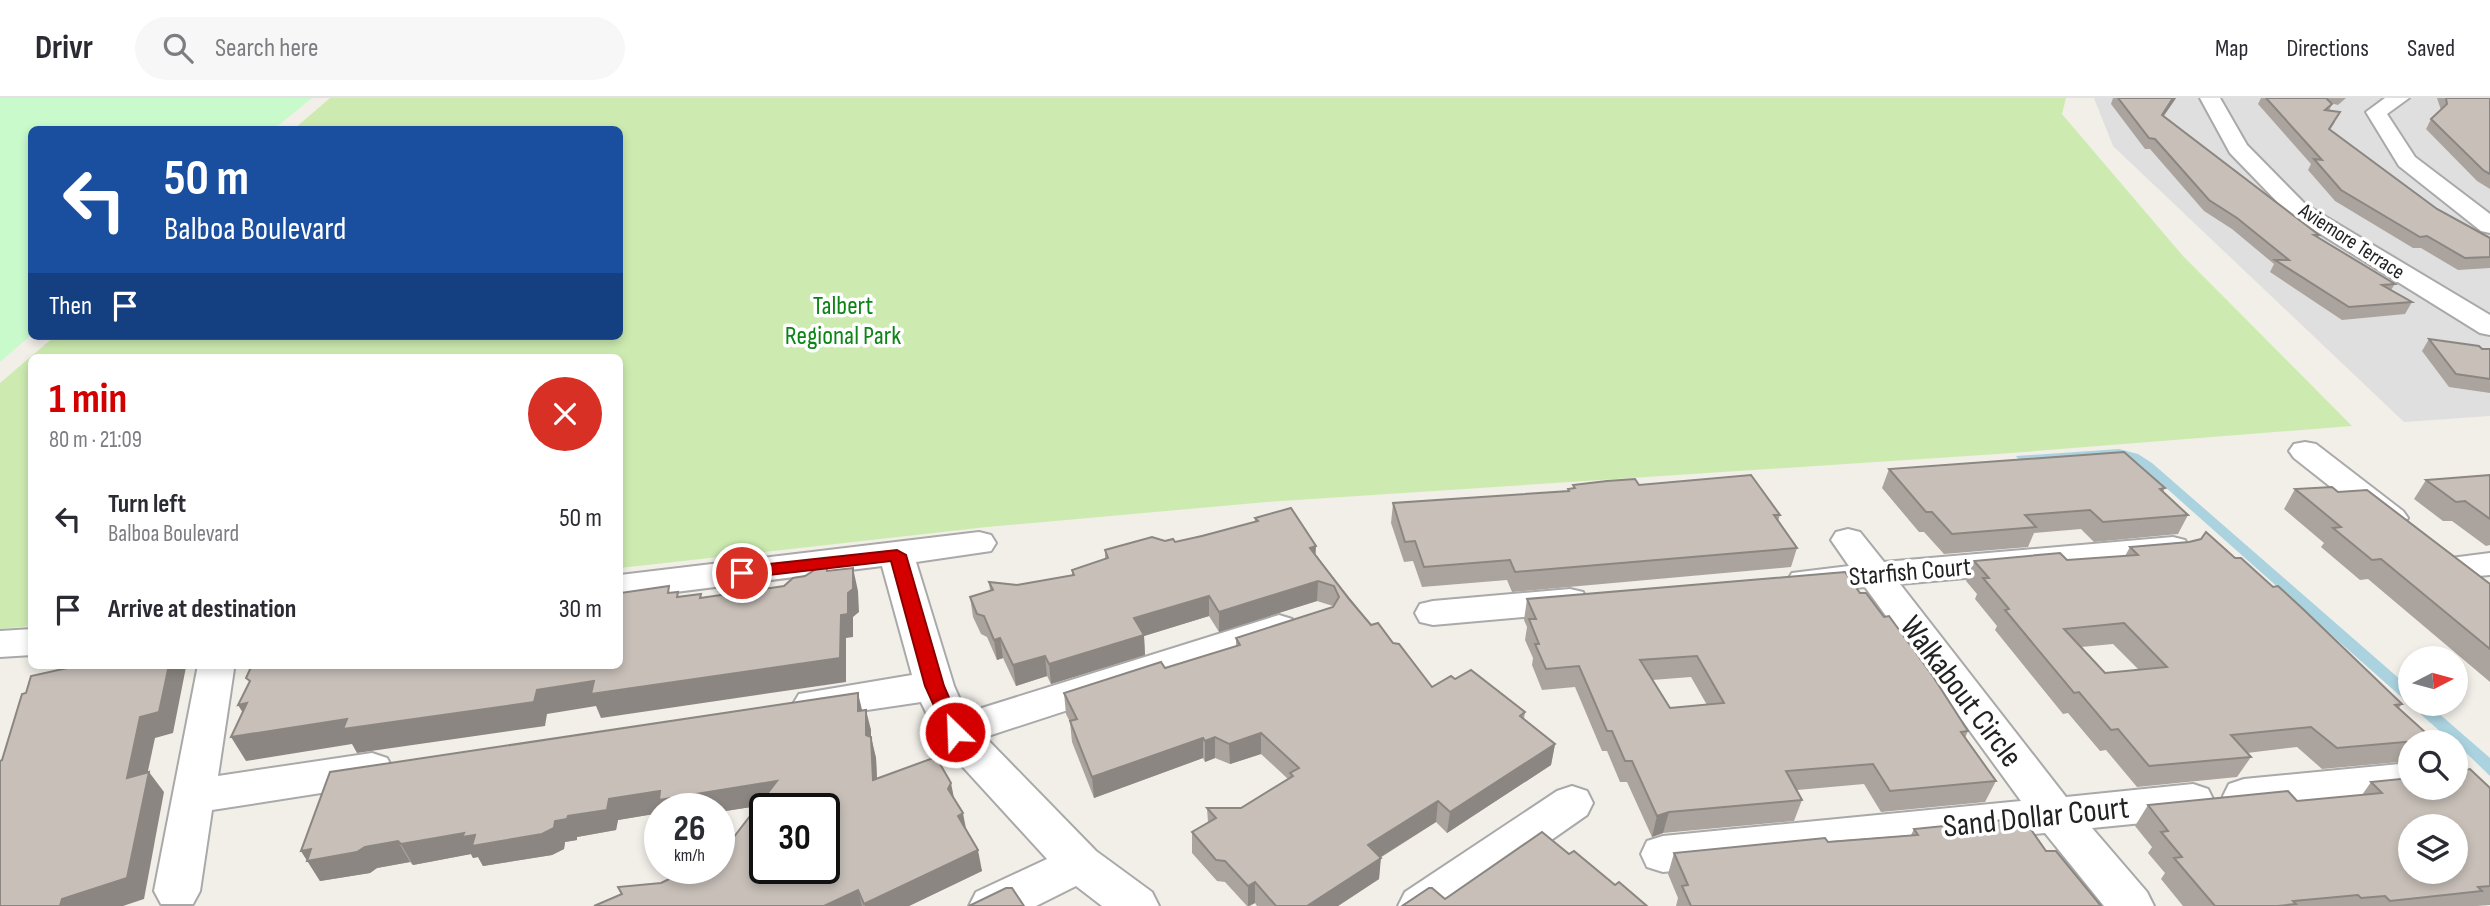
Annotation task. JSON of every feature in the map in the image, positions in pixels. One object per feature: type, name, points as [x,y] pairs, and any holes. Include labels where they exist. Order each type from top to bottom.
[{"type":"street","name":"Aviemore Terrace","points":[[2210,98],[2238,148],[2298,210],[2490,327]]},
{"type":"street","points":[[2399,98],[2376,112],[2407,161],[2490,226]]},
{"type":"street","points":[[2305,451],[2490,594]]},
{"type":"street","name":"Walkabout Circle","points":[[1848,540],[2055,814],[2131,906]]},
{"type":"street","points":[[623,587],[979,543]]},
{"type":"street","name":"Starfish Court","points":[[1777,583],[2178,548]]},
{"type":"street","points":[[2433,550],[2490,564]]},
{"type":"street","points":[[897,555],[934,686],[955,732],[1080,864],[1136,906]]},
{"type":"street","points":[[1433,613],[1598,598]]},
{"type":"street","points":[[955,732],[1318,616]]},
{"type":"street","points":[[0,644],[28,642]]},
{"type":"street","points":[[177,891],[215,669]]},
{"type":"street","points":[[783,708],[934,686]]},
{"type":"street","points":[[195,796],[414,763]]},
{"type":"street","name":"Sand Dollar Court","points":[[1663,854],[2398,780]]},
{"type":"street","points":[[1421,906],[1572,803]]},
{"type":"street","points":[[992,906],[1080,864]]},
{"type":"shaded area","points":[[2094,98],[2490,98],[2490,416],[2404,422],[2113,146]]},
{"type":"green space","points":[[0,98],[312,98],[278,126],[28,126],[28,338],[0,362]]},
{"type":"green space","name":"Talbert Regional Park","points":[[330,98],[2066,98],[2062,114],[2183,256],[2352,426],[1998,454],[1267,502],[987,527],[623,568],[623,354],[34,354],[50,340],[623,340],[623,126],[297,126]]},
{"type":"green space","name":"Talbert Regional Park","points":[[28,359],[28,626],[0,629],[0,383]]},
{"type":"water","points":[[2119,449],[2138,454],[2152,463],[2398,678],[2398,694],[2137,462],[2116,457],[2022,463],[2016,456]]},
{"type":"water","points":[[2423,716],[2442,716],[2458,730],[2438,730]]},
{"type":"water","points":[[2468,739],[2490,758],[2490,776],[2468,755]]},
{"type":"building","points":[[2118,98],[2173,98],[2162,115],[2319,235],[2314,235],[2395,284],[2382,285],[2412,302],[2349,307],[2275,260],[2289,260],[2237,218],[2209,200],[2155,139],[2149,138]]},
{"type":"building","points":[[2266,98],[2326,98],[2332,104],[2325,110],[2340,112],[2329,129],[2437,209],[2490,238],[2490,257],[2465,258],[2427,236],[2420,237],[2341,190],[2314,159],[2322,160]]},
{"type":"building","points":[[2446,98],[2490,98],[2490,174],[2431,119],[2447,104]]},
{"type":"building","points":[[2429,339],[2490,349],[2490,379],[2456,374]]},
{"type":"building","points":[[2124,452],[2165,488],[2160,489],[2188,515],[2103,522],[2090,510],[2025,515],[2036,527],[1952,534],[1932,512],[1926,512],[1889,469]]},
{"type":"building","points":[[1751,475],[1780,515],[1774,515],[1797,548],[1515,572],[1510,560],[1424,567],[1415,541],[1405,542],[1393,503],[1569,491],[1568,489],[1575,488],[1573,485],[1607,481],[1635,479],[1639,485]]},
{"type":"building","points":[[2490,475],[2490,519],[2465,501],[2456,502],[2426,480]]},
{"type":"building","points":[[2332,487],[2338,492],[2367,490],[2490,584],[2490,649],[2381,559],[2372,560],[2333,528],[2341,527],[2295,489]]},
{"type":"building","points":[[1291,508],[1316,546],[1310,548],[1349,599],[1371,625],[1378,623],[1393,643],[1399,644],[1432,687],[1451,676],[1455,679],[1471,670],[1525,712],[1520,716],[1555,744],[1450,812],[1438,801],[1368,845],[1381,858],[1307,906],[1276,906],[1255,882],[1248,886],[1225,861],[1216,860],[1192,832],[1216,818],[1207,808],[1241,808],[1293,776],[1290,773],[1299,768],[1261,733],[1229,744],[1215,737],[1205,741],[1203,738],[1092,777],[1070,721],[1077,719],[1064,693],[1161,662],[1165,668],[1240,645],[1236,638],[1333,607],[1339,597],[1334,586],[1318,581],[1219,612],[1209,596],[1134,618],[1144,635],[1049,664],[1045,656],[1013,665],[1000,638],[994,640],[984,616],[977,614],[970,597],[993,590],[989,582],[1017,585],[1074,575],[1072,570],[1108,558],[1105,550],[1152,537],[1165,541],[1173,539],[1175,542],[1202,536],[1258,521],[1255,518]]},
{"type":"building","points":[[2206,532],[2235,558],[2241,558],[2273,587],[2278,586],[2398,700],[2398,705],[2395,705],[2398,708],[2398,716],[2407,716],[2423,730],[2398,730],[2398,743],[2337,748],[2311,727],[2231,735],[2251,757],[2149,766],[2118,729],[2111,730],[2079,692],[2074,693],[2005,610],[2009,609],[1983,578],[1989,578],[1974,561],[2060,553],[2067,560],[2138,555],[2130,547],[2201,539]],"holes":[[[2124,623],[2167,667],[2105,673],[2064,629]]]},
{"type":"building","points":[[827,562],[827,571],[853,568],[853,589],[848,593],[848,614],[841,615],[840,658],[591,694],[594,681],[537,690],[534,702],[343,729],[347,719],[231,737],[247,703],[238,705],[250,681],[246,678],[250,669],[623,669],[623,593],[669,586],[668,593],[678,592],[677,597],[701,594],[700,598],[784,586],[793,578],[805,576]]},
{"type":"building","points":[[1845,572],[1860,593],[1866,593],[1884,617],[1889,616],[1932,675],[1968,731],[1961,732],[1996,781],[1890,791],[1873,764],[1786,771],[1802,800],[1669,812],[1657,816],[1632,761],[1625,761],[1612,731],[1607,731],[1579,666],[1546,669],[1535,644],[1539,644],[1529,619],[1536,619],[1527,599]],"holes":[[[1697,656],[1724,703],[1670,708],[1640,660]]]},
{"type":"building","points":[[63,669],[168,669],[159,712],[140,717],[127,778],[149,772],[127,878],[62,899],[60,906],[0,906],[0,761],[22,694],[26,693],[31,676]]},
{"type":"building","points":[[858,693],[858,711],[866,710],[866,735],[871,737],[873,780],[936,757],[951,783],[948,789],[963,813],[958,816],[978,850],[864,904],[858,890],[824,906],[594,906],[622,894],[618,887],[650,884],[735,884],[735,836],[749,817],[749,884],[840,884],[840,793],[768,793],[777,781],[702,793],[660,791],[609,799],[607,810],[568,816],[567,819],[555,821],[554,828],[542,834],[472,846],[475,835],[462,837],[464,833],[401,844],[398,841],[307,861],[311,849],[301,851],[330,772]]},
{"type":"building","points":[[2470,769],[2490,788],[2490,886],[2478,887],[2482,891],[2390,901],[2385,896],[2361,898],[2358,895],[2293,901],[2296,904],[2278,906],[2215,906],[2174,858],[2182,857],[2161,832],[2168,831],[2148,805],[2288,791],[2297,801],[2382,793],[2371,782],[2398,779],[2398,800],[2468,800]]},
{"type":"building","points":[[2023,818],[2046,851],[2056,851],[2101,906],[1691,906],[1682,886],[1688,885],[1674,853],[1825,838],[1828,842],[1918,835],[1914,829]]},
{"type":"building","points":[[1542,832],[1569,854],[1574,851],[1615,885],[1619,882],[1647,906],[1402,906],[1429,888],[1445,899]]},
{"type":"building","points":[[1006,888],[1012,888],[1024,906],[969,906]]},
{"type":"route","points":[[742,573],[897,555],[934,686],[955,732]]}]
